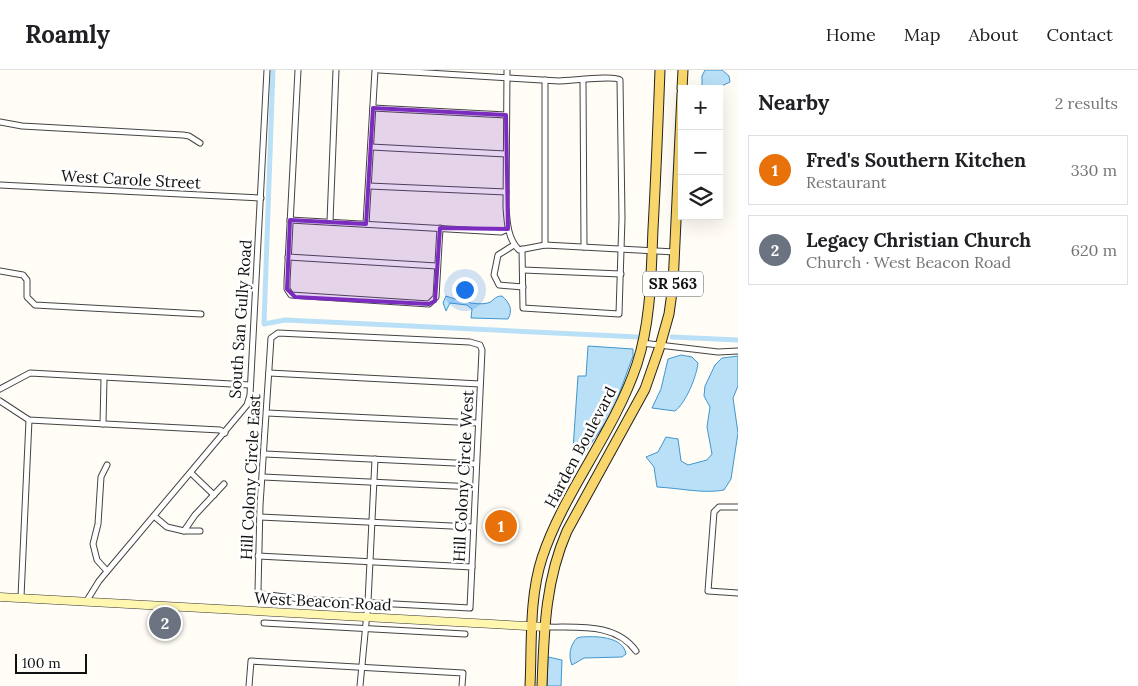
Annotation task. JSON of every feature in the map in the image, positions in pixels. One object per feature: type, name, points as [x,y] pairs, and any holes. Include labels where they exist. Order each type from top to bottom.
[{"type":"main road","name":"Harden Boulevard","points":[[530,686],[536,583],[542,557],[568,502],[616,415],[637,363],[642,343],[648,311],[652,251],[660,70]]},
{"type":"main road","points":[[682,85],[683,70]]},
{"type":"main road","name":"Harden Boulevard","points":[[542,686],[549,582],[567,531],[645,389],[669,314],[675,252],[680,130]]},
{"type":"main road","points":[[567,531],[573,507],[568,502]]},
{"type":"street","name":"South San Gully Road","points":[[86,602],[90,593],[107,572],[247,405],[250,385],[267,70]]},
{"type":"street","points":[[298,70],[288,258],[288,292],[294,297],[429,304],[435,301],[440,228]]},
{"type":"street","points":[[330,222],[336,70]]},
{"type":"street","points":[[366,224],[375,70]]},
{"type":"street","points":[[379,70],[545,80],[583,80],[615,76],[620,80],[621,274],[619,314],[523,308],[524,270],[522,249]]},
{"type":"street","points":[[507,70],[506,192],[508,229],[514,245],[519,250],[545,245],[675,252]]},
{"type":"street","points":[[545,80],[545,245]]},
{"type":"street","points":[[583,80],[584,247]]},
{"type":"street","points":[[373,108],[506,116]]},
{"type":"street","points":[[0,122],[22,126],[183,135],[200,142]]},
{"type":"street","points":[[371,147],[506,154]]},
{"type":"street","name":"West Carole Street","points":[[0,185],[261,198]]},
{"type":"street","points":[[369,186],[506,192]]},
{"type":"street","points":[[290,220],[501,232],[508,229]]},
{"type":"street","points":[[514,245],[498,255],[494,275],[500,285],[523,287]]},
{"type":"street","points":[[288,258],[438,266]]},
{"type":"street","points":[[524,270],[621,274]]},
{"type":"street","points":[[0,272],[23,275],[28,283],[27,297],[35,305],[201,314]]},
{"type":"street","name":"Hill Colony Circle East","points":[[368,602],[300,599],[262,594],[258,591],[258,556],[268,373],[273,335],[460,342],[480,345]]},
{"type":"street","points":[[642,343],[718,352],[738,351]]},
{"type":"street","name":"Hill Colony Circle West","points":[[368,602],[469,608],[482,350],[480,345]]},
{"type":"street","points":[[0,389],[30,373],[250,385]]},
{"type":"street","points":[[268,373],[480,384]]},
{"type":"street","points":[[102,424],[104,378]]},
{"type":"street","points":[[0,401],[29,420],[220,430],[225,433]]},
{"type":"street","points":[[267,413],[478,423]]},
{"type":"street","points":[[21,597],[29,420]]},
{"type":"street","points":[[265,454],[476,464]]},
{"type":"street","points":[[360,686],[364,628],[368,602],[375,459]]},
{"type":"street","points":[[107,465],[101,476],[98,524],[93,544],[97,560],[107,572]]},
{"type":"street","points":[[191,473],[214,495]]},
{"type":"street","points":[[263,477],[475,487]]},
{"type":"street","points":[[184,531],[195,515],[224,484]]},
{"type":"street","points":[[738,507],[723,506],[716,510],[713,515],[708,591],[738,593]]},
{"type":"street","points":[[154,516],[167,527],[184,531],[200,531]]},
{"type":"street","points":[[260,517],[473,526]]},
{"type":"street","points":[[258,556],[472,567]]},
{"type":"street","name":"West Beacon Road","points":[[0,596],[604,629],[629,642],[636,651]]},
{"type":"street","points":[[264,623],[465,634]]},
{"type":"street","points":[[249,686],[251,661],[463,673],[462,686]]},
{"type":"highlighted area","points":[[373,108],[506,115],[508,229],[440,228],[435,301],[429,304],[295,297],[287,289],[290,220],[366,224]]},
{"type":"water","points":[[705,70],[722,70],[729,76],[730,82],[723,85],[702,85],[702,76]]},
{"type":"water","points":[[446,296],[478,304],[488,303],[502,296],[510,307],[510,316],[508,319],[471,318],[472,309],[467,305],[450,303],[446,311],[443,303]]},
{"type":"water","points":[[588,346],[633,349],[633,356],[612,413],[584,454],[573,449],[578,376],[586,376]]},
{"type":"water","points":[[681,355],[692,357],[698,363],[687,395],[675,411],[652,408],[661,389],[668,359]]},
{"type":"water","points":[[738,356],[738,386],[733,398],[738,433],[731,479],[724,490],[716,491],[657,487],[654,467],[646,457],[658,452],[666,437],[678,439],[681,461],[688,465],[707,460],[712,454],[707,427],[710,407],[704,396],[705,386],[715,365],[722,358]]},
{"type":"water","points":[[601,637],[614,640],[624,648],[626,654],[622,657],[584,658],[572,665],[570,658],[571,647],[577,638]]},
{"type":"water","points":[[548,657],[562,660],[561,686],[547,686]]},
{"type":"waterway","points":[[273,70],[264,324],[285,320],[638,337]]},
{"type":"waterway","points":[[672,337],[738,340]]},
{"type":"place","name":"Fred's Southern Kitchen","points":[[501,526]]},
{"type":"place","name":"Legacy Christian Church","points":[[165,623]]}]
